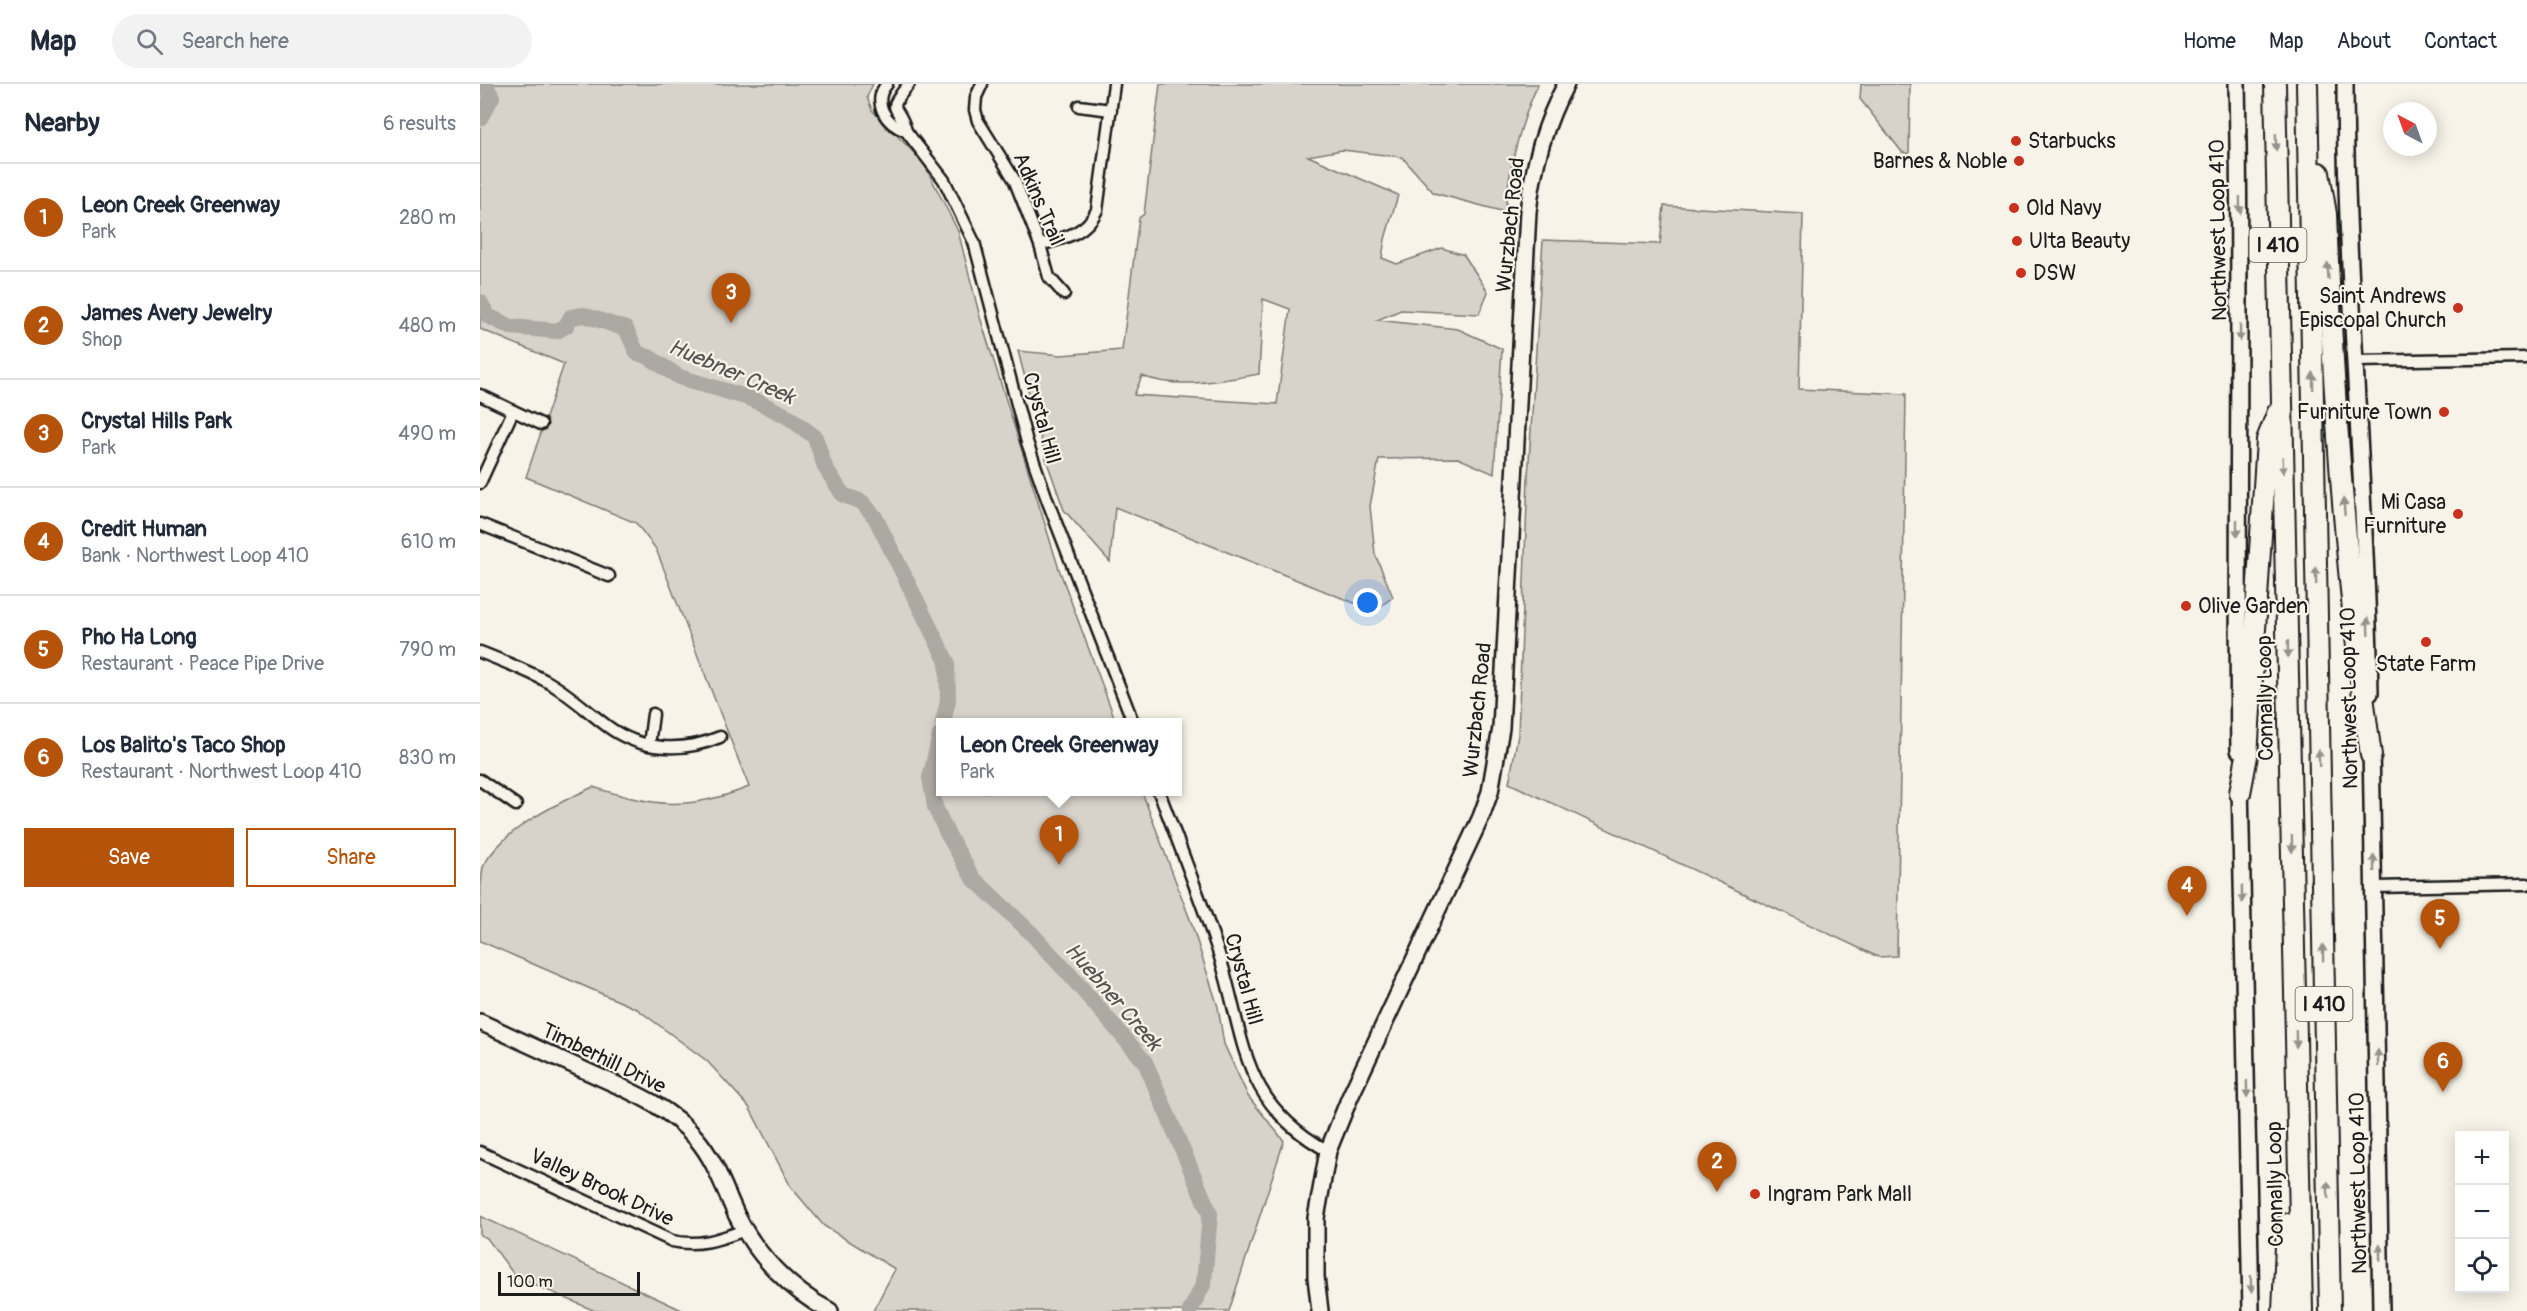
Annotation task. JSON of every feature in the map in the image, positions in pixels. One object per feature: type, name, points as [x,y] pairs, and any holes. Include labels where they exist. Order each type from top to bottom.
[{"type":"highway","name":"Connally Loop","points":[[2275,84],[2302,1311]]},
{"type":"highway","name":"I 410","points":[[2307,84],[2330,1311]]},
{"type":"highway","points":[[2308,108],[2326,214],[2341,477],[2355,638],[2371,755]]},
{"type":"highway","points":[[2240,793],[2247,756],[2267,440],[2281,406]]},
{"type":"highway","points":[[2283,1311],[2287,1207],[2298,1126]]},
{"type":"main road","name":"Wurzbach Road","points":[[1320,1311],[1316,1277],[1316,1218],[1328,1151],[1350,1097],[1468,845],[1490,792],[1501,728],[1528,212],[1532,178],[1539,148],[1553,109],[1566,84]]},
{"type":"main road","name":"Northwest Loop 410","points":[[2237,84],[2240,275],[2237,482],[2240,793],[2251,1311]]},
{"type":"main road","name":"Northwest Loop 410","points":[[2345,84],[2348,262],[2367,573],[2375,887],[2381,1311]]},
{"type":"main road","name":"Timberhill Drive","points":[[480,1022],[637,1094],[669,1113],[696,1138],[707,1153],[745,1230],[763,1256],[791,1284],[830,1311]]},
{"type":"street","name":"Crystal Hill","points":[[909,84],[893,106],[906,131],[944,180],[975,242],[1027,442],[1131,718]]},
{"type":"street","name":"Adkins Trail","points":[[982,84],[976,97],[975,110],[978,121],[1014,179],[1040,245],[1049,277],[1064,294]]},
{"type":"street","points":[[1040,245],[1073,236],[1092,220],[1097,210],[1114,84]]},
{"type":"street","name":"Crystal Hill","points":[[885,86],[880,100],[884,113],[898,128],[906,131]]},
{"type":"street","points":[[1079,106],[1111,110]]},
{"type":"street","points":[[2355,361],[2527,358]]},
{"type":"street","points":[[480,395],[541,424]]},
{"type":"street","points":[[480,483],[513,411]]},
{"type":"street","points":[[480,525],[609,576]]},
{"type":"street","points":[[480,652],[548,682],[617,732],[649,745],[684,747],[706,743],[720,737]]},
{"type":"street","points":[[649,745],[653,714]]},
{"type":"street","points":[[480,780],[516,805]]},
{"type":"street","name":"Crystal Hill","points":[[1160,796],[1223,966],[1249,1069],[1280,1115],[1310,1141],[1328,1151]]},
{"type":"street","points":[[2375,887],[2527,884]]},
{"type":"street","name":"Valley Brook Drive","points":[[480,1152],[672,1241],[690,1245],[717,1240],[745,1230]]},
{"type":"shaded area","points":[[480,84],[873,84],[867,97],[872,110],[923,162],[958,231],[980,317],[1059,569],[1115,718],[936,718],[936,796],[1144,796],[1191,922],[1218,1007],[1224,1044],[1248,1096],[1284,1141],[1229,1311],[873,1311],[895,1269],[824,1226],[791,1187],[749,1107],[707,1061],[637,1009],[480,941],[483,867],[503,841],[531,819],[593,787],[635,799],[671,804],[707,800],[749,787],[656,549],[636,523],[526,477],[564,364],[480,329]]},
{"type":"shaded area","points":[[1160,84],[1538,84],[1516,146],[1505,212],[1434,193],[1402,157],[1342,150],[1308,156],[1398,195],[1382,258],[1397,264],[1442,248],[1464,255],[1488,292],[1479,314],[1401,310],[1377,320],[1458,329],[1502,349],[1494,474],[1458,458],[1379,459],[1370,506],[1375,554],[1393,597],[1374,611],[1115,507],[1110,562],[1064,510],[1047,462],[1018,351],[1061,355],[1122,350],[1139,218],[1144,214]],"holes":[[[1263,299],[1290,309],[1277,404],[1134,395],[1142,376],[1185,383],[1259,374]]]},
{"type":"shaded area","points":[[1861,84],[1910,84],[1909,154],[1902,152],[1860,99]]},
{"type":"shaded area","points":[[1664,206],[1803,214],[1799,389],[1906,394],[1897,956],[1878,957],[1509,783],[1518,735],[1528,477],[1543,240],[1660,244]]},
{"type":"shaded area","points":[[480,1216],[684,1311],[595,1311],[515,1276],[487,1238],[480,1235]]},
{"type":"waterway","name":"Huebner Creek","points":[[480,118],[492,97],[485,84]]},
{"type":"waterway","name":"Huebner Creek","points":[[480,302],[488,316],[511,327],[557,331],[566,326],[571,317],[584,315],[626,329],[637,353],[649,357],[679,377],[752,399],[787,416],[815,437],[825,467],[843,495],[862,502],[875,517],[947,662],[948,701],[944,718]]},
{"type":"waterway","name":"Huebner Creek","points":[[936,752],[930,778],[935,807],[973,878],[1031,933],[1145,1062],[1210,1214],[1204,1283],[1190,1311]]},
{"type":"place","name":"Starbucks","points":[[2016,141]]},
{"type":"place","name":"Barnes & Noble","points":[[2019,161]]},
{"type":"place","name":"Old Navy","points":[[2014,208]]},
{"type":"place","name":"Ulta Beauty","points":[[2017,241]]},
{"type":"place","name":"DSW","points":[[2021,273]]},
{"type":"place","name":"Saint Andrews Episcopal Church","points":[[2458,308]]},
{"type":"place","name":"Crystal Hills Park","points":[[731,323]]},
{"type":"place","name":"Furniture Town","points":[[2444,412]]},
{"type":"place","name":"Mi Casa Furniture","points":[[2458,514]]},
{"type":"place","name":"Olive Garden","points":[[2186,606]]},
{"type":"place","name":"State Farm","points":[[2426,642]]},
{"type":"place","name":"Leon Creek Greenway","points":[[1059,865]]},
{"type":"place","name":"Credit Human","points":[[2187,916]]},
{"type":"place","name":"Pho Ha Long","points":[[2440,949]]},
{"type":"place","name":"Los Balito's Taco Shop","points":[[2443,1092]]},
{"type":"place","name":"James Avery Jewelry","points":[[1717,1192]]},
{"type":"place","name":"Ingram Park Mall","points":[[1755,1194]]}]
